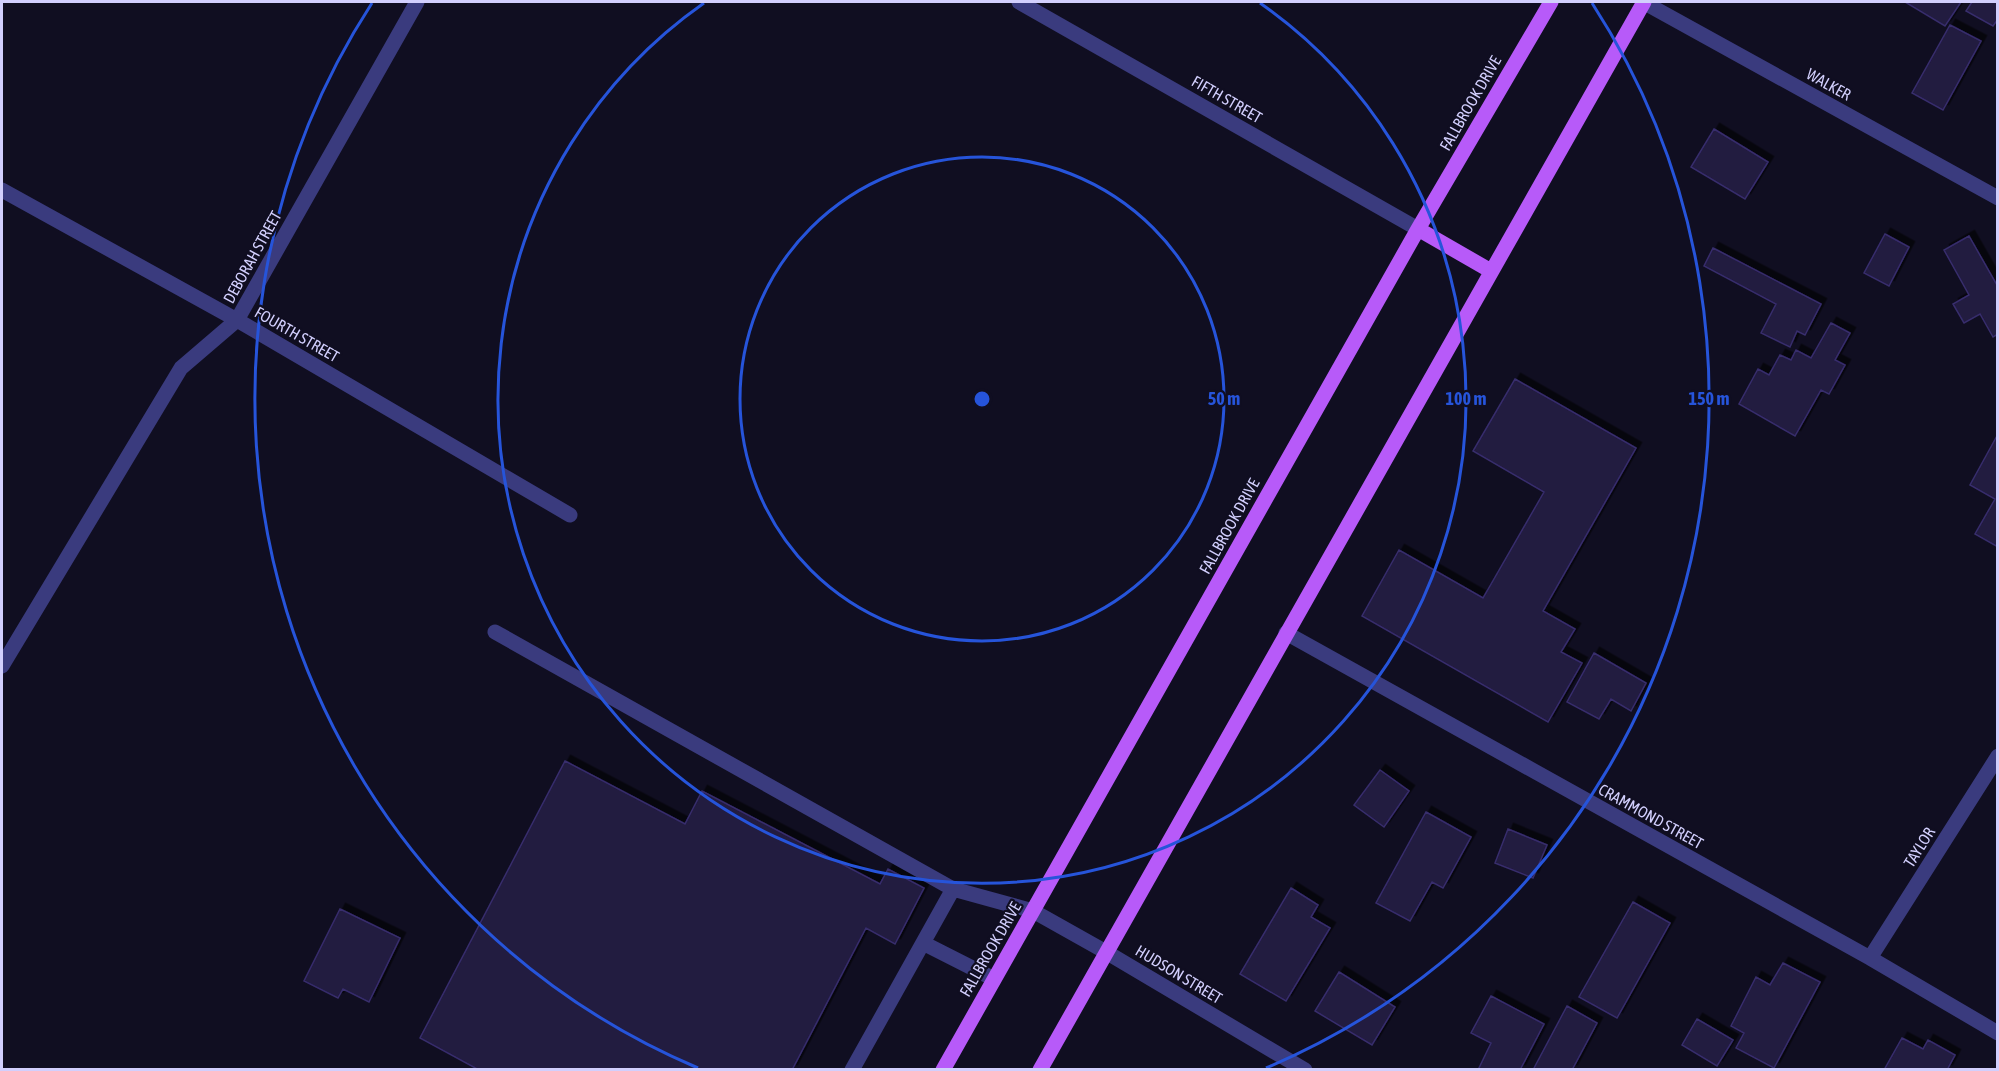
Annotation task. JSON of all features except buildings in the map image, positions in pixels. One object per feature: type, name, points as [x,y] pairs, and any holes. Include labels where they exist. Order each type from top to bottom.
[{"type":"main road","name":"FALLBROOK DRIVE","points":[[943,1070],[1418,229],[1551,2]]},
{"type":"main road","points":[[1040,1070],[1644,2]]},
{"type":"main road","points":[[1418,229],[1491,271]]},
{"type":"street","name":"DEBORAH STREET","points":[[2,666],[181,368],[237,320],[417,2]]},
{"type":"street","name":"WALKER","points":[[1644,2],[1998,198]]},
{"type":"street","name":"FIFTH STREET","points":[[1024,3],[1418,229]]},
{"type":"street","name":"FOURTH STREET","points":[[2,190],[237,320],[570,515]]},
{"type":"street","name":"HUDSON STREET","points":[[495,632],[953,889],[1032,911],[1106,951],[1305,1070]]},
{"type":"street","name":"CRAMMOND STREET","points":[[1286,633],[1870,958],[1998,1033]]},
{"type":"street","name":"TAYLOR","points":[[1870,958],[1998,756]]},
{"type":"street","points":[[852,1070],[953,889]]},
{"type":"street","points":[[923,943],[994,979]]}]
